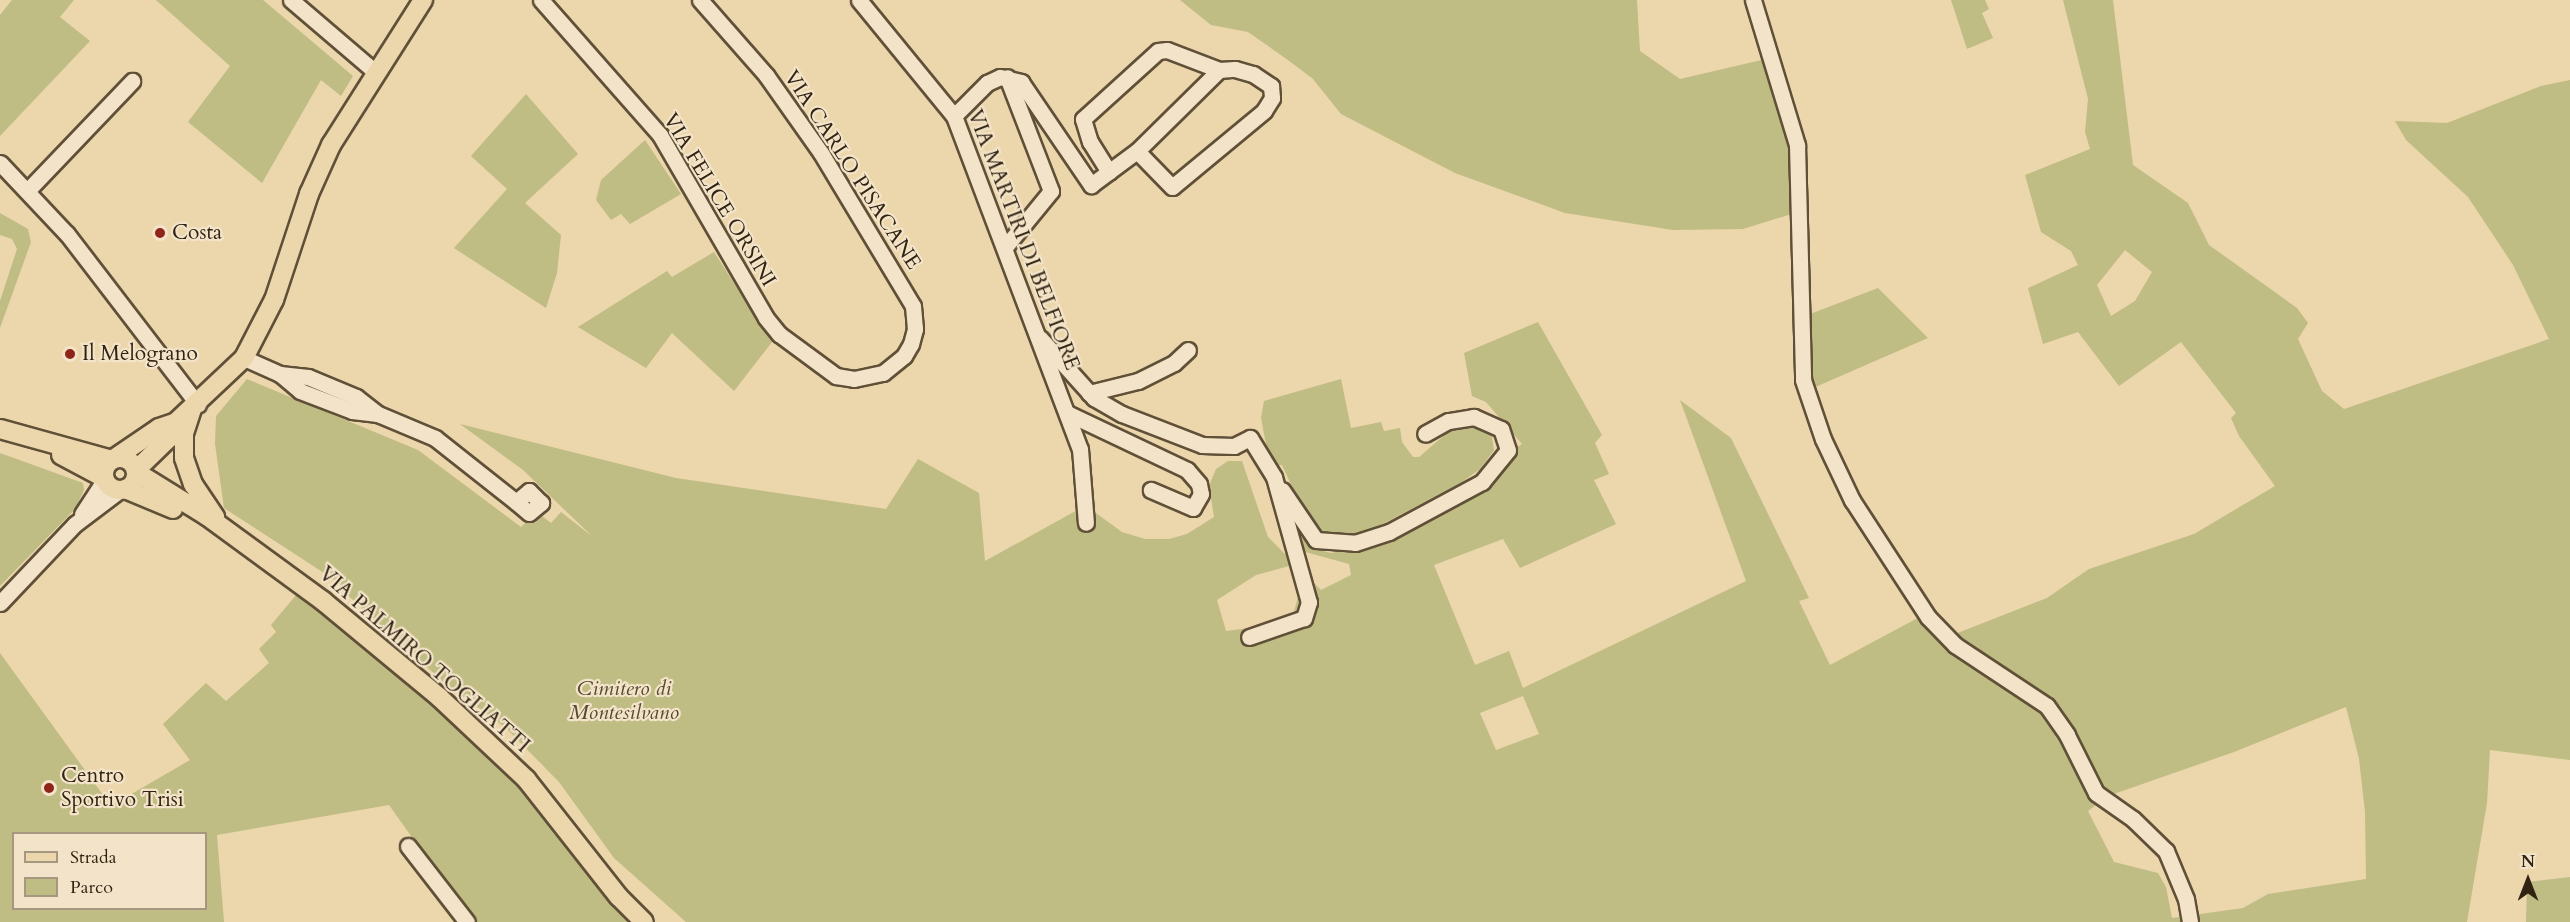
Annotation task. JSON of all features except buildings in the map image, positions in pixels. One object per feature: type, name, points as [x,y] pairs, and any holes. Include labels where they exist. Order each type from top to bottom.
[{"type":"main road","points":[[104,479],[105,468],[114,459],[159,428],[176,422],[195,407],[244,358],[274,300],[309,194],[331,145],[374,71],[423,0]]},
{"type":"main road","points":[[195,407],[183,440],[186,464],[199,495],[226,534]]},
{"type":"main road","points":[[0,429],[29,440],[122,489],[135,480],[136,471],[169,438],[176,422]]},
{"type":"main road","points":[[29,440],[114,459],[126,459],[136,471]]},
{"type":"main road","name":"VIA PALMIRO TOGLIATTI","points":[[136,471],[207,516],[226,534],[362,632],[512,764],[619,897],[644,922]]},
{"type":"main road","name":"VIA PALMIRO TOGLIATTI","points":[[122,489],[226,534]]},
{"type":"street","points":[[291,0],[374,71]]},
{"type":"street","name":"VIA FELICE ORSINI","points":[[541,0],[660,135],[765,318],[779,334],[836,376],[854,379],[884,373]]},
{"type":"street","name":"VIA CARLO PISACANE","points":[[700,0],[766,75],[821,153],[913,306],[915,329],[910,344],[904,356],[884,373]]},
{"type":"street","name":"VIA MARTIRI DI BELFIORE","points":[[859,0],[954,116],[1006,246],[1080,448],[1086,523]]},
{"type":"street","points":[[1753,0],[1797,145],[1803,380],[1827,449],[1852,500],[1928,617],[1955,645],[2047,706],[2067,735],[2096,793],[2133,819],[2166,851],[2186,899],[2190,922]]},
{"type":"street","points":[[1109,172],[1090,142],[1083,119],[1158,51],[1167,50],[1218,70],[1235,69],[1253,74],[1271,86],[1272,98],[1264,111],[1173,187],[1137,151]]},
{"type":"street","points":[[954,116],[987,83],[1007,77],[1021,82],[1032,93],[1066,151],[1091,185],[1137,151],[1218,70]]},
{"type":"street","points":[[1006,246],[1051,191],[1007,77]]},
{"type":"street","points":[[28,190],[132,81]]},
{"type":"street","points":[[0,163],[28,190],[67,234],[195,407]]},
{"type":"street","points":[[1038,336],[1089,393],[1122,414],[1202,445],[1234,446],[1250,438],[1317,540],[1355,543],[1389,532],[1482,482],[1508,450],[1501,429],[1474,417],[1448,421],[1425,434]]},
{"type":"street","points":[[1089,393],[1138,381],[1174,363],[1188,350]]},
{"type":"street","points":[[244,358],[280,374],[300,391],[352,411],[378,414],[435,438],[516,502]]},
{"type":"street","points":[[1066,413],[1187,470],[1199,484],[1201,495],[1193,508],[1151,490]]},
{"type":"street","points":[[1249,637],[1304,618],[1309,602],[1274,477]]},
{"type":"street","points":[[75,524],[104,479]]},
{"type":"street","points":[[0,603],[75,524],[122,489]]},
{"type":"street","points":[[408,846],[467,922]]},
{"type":"green space","points":[[12,0],[74,0],[60,17],[90,41],[0,136],[0,15]]},
{"type":"green space","points":[[156,0],[263,0],[353,76],[341,96],[321,80],[262,183],[188,122],[230,66]]},
{"type":"green space","points":[[1180,0],[1637,0],[1640,51],[1680,79],[1766,59],[1792,146],[1795,213],[1743,229],[1673,230],[1565,213],[1455,173],[1341,114],[1313,79],[1288,60],[1248,32],[1211,25]]},
{"type":"green space","points":[[1951,0],[1985,0],[1989,9],[1982,13],[1993,38],[1967,49]]},
{"type":"green space","name":"Cimitero di Montesilvano","points":[[2063,0],[2113,0],[2133,165],[2188,203],[2209,245],[2297,308],[2308,323],[2298,339],[2322,391],[2344,409],[2549,339],[2513,265],[2468,197],[2406,140],[2395,121],[2447,123],[2541,86],[2570,80],[2570,760],[2490,750],[2487,803],[2467,922],[686,922],[614,858],[559,782],[507,729],[440,679],[340,588],[341,584],[224,508],[215,444],[216,416],[247,379],[418,450],[521,527],[529,519],[535,523],[542,516],[551,523],[561,512],[593,537],[523,470],[460,424],[676,478],[886,509],[918,459],[979,493],[985,561],[1081,508],[1093,511],[1122,532],[1145,539],[1169,539],[1187,534],[1214,517],[1209,486],[1216,469],[1228,461],[1242,461],[1268,537],[1321,590],[1351,575],[1349,564],[1298,550],[1298,535],[1315,549],[1331,553],[1366,547],[1387,539],[1522,444],[1486,402],[1472,396],[1464,353],[1538,322],[1602,435],[1595,443],[1609,474],[1594,480],[1616,524],[1520,568],[1503,539],[1434,565],[1475,665],[1509,651],[1523,688],[1746,581],[1680,400],[1731,438],[1809,598],[1799,601],[1830,665],[1929,612],[1955,634],[2047,598],[2089,569],[2194,534],[2275,486],[2239,436],[2231,418],[2236,413],[2181,342],[2119,386],[2078,332],[2043,344],[2028,288],[2078,265],[2071,251],[2041,232],[2025,175],[2090,149],[2085,132],[2088,99]],"holes":[[[2125,250],[2152,272],[2135,301],[2111,316],[2097,285]],[[1289,566],[1299,593],[1294,612],[1249,628],[1226,631],[1217,600],[1256,575]],[[1523,696],[1539,734],[1496,750],[1480,713]],[[2346,707],[2359,759],[2365,812],[2366,879],[2268,894],[2243,908],[2172,918],[2166,887],[2158,873],[2114,862],[2088,811],[2108,796],[2234,752]]]},
{"type":"green space","points":[[526,94],[578,154],[525,203],[561,235],[557,273],[546,308],[454,248],[507,189],[471,156]]},
{"type":"green space","points":[[645,140],[681,194],[630,224],[621,214],[611,220],[596,200],[601,180]]},
{"type":"green space","points":[[0,213],[28,229],[31,242],[0,328],[0,301],[17,249],[12,239],[0,235]]},
{"type":"green space","points":[[714,252],[772,342],[734,391],[672,333],[646,368],[578,327],[667,271],[672,277]]},
{"type":"green space","points":[[1878,288],[1928,338],[1813,388],[1805,316]]},
{"type":"green space","points":[[1341,379],[1351,428],[1381,422],[1384,431],[1400,428],[1402,442],[1413,457],[1419,457],[1462,420],[1491,432],[1494,450],[1480,469],[1462,482],[1366,533],[1350,537],[1317,533],[1309,524],[1282,465],[1270,465],[1261,418],[1264,401]]},
{"type":"green space","points":[[0,453],[83,483],[84,490],[75,509],[0,586]]},
{"type":"green space","points":[[297,594],[418,687],[523,783],[631,922],[472,922],[389,805],[217,835],[224,922],[0,922],[0,653],[111,806],[190,760],[163,724],[206,683],[226,701],[269,663],[259,649],[276,632],[271,625]]},
{"type":"green space","points":[[2570,877],[2570,922],[2526,922],[2527,882]]},
{"type":"place","name":"Costa","points":[[160,233]]},
{"type":"place","name":"Il Melograno","points":[[70,354]]},
{"type":"place","name":"Centro Sportivo Trisi","points":[[49,788]]}]
